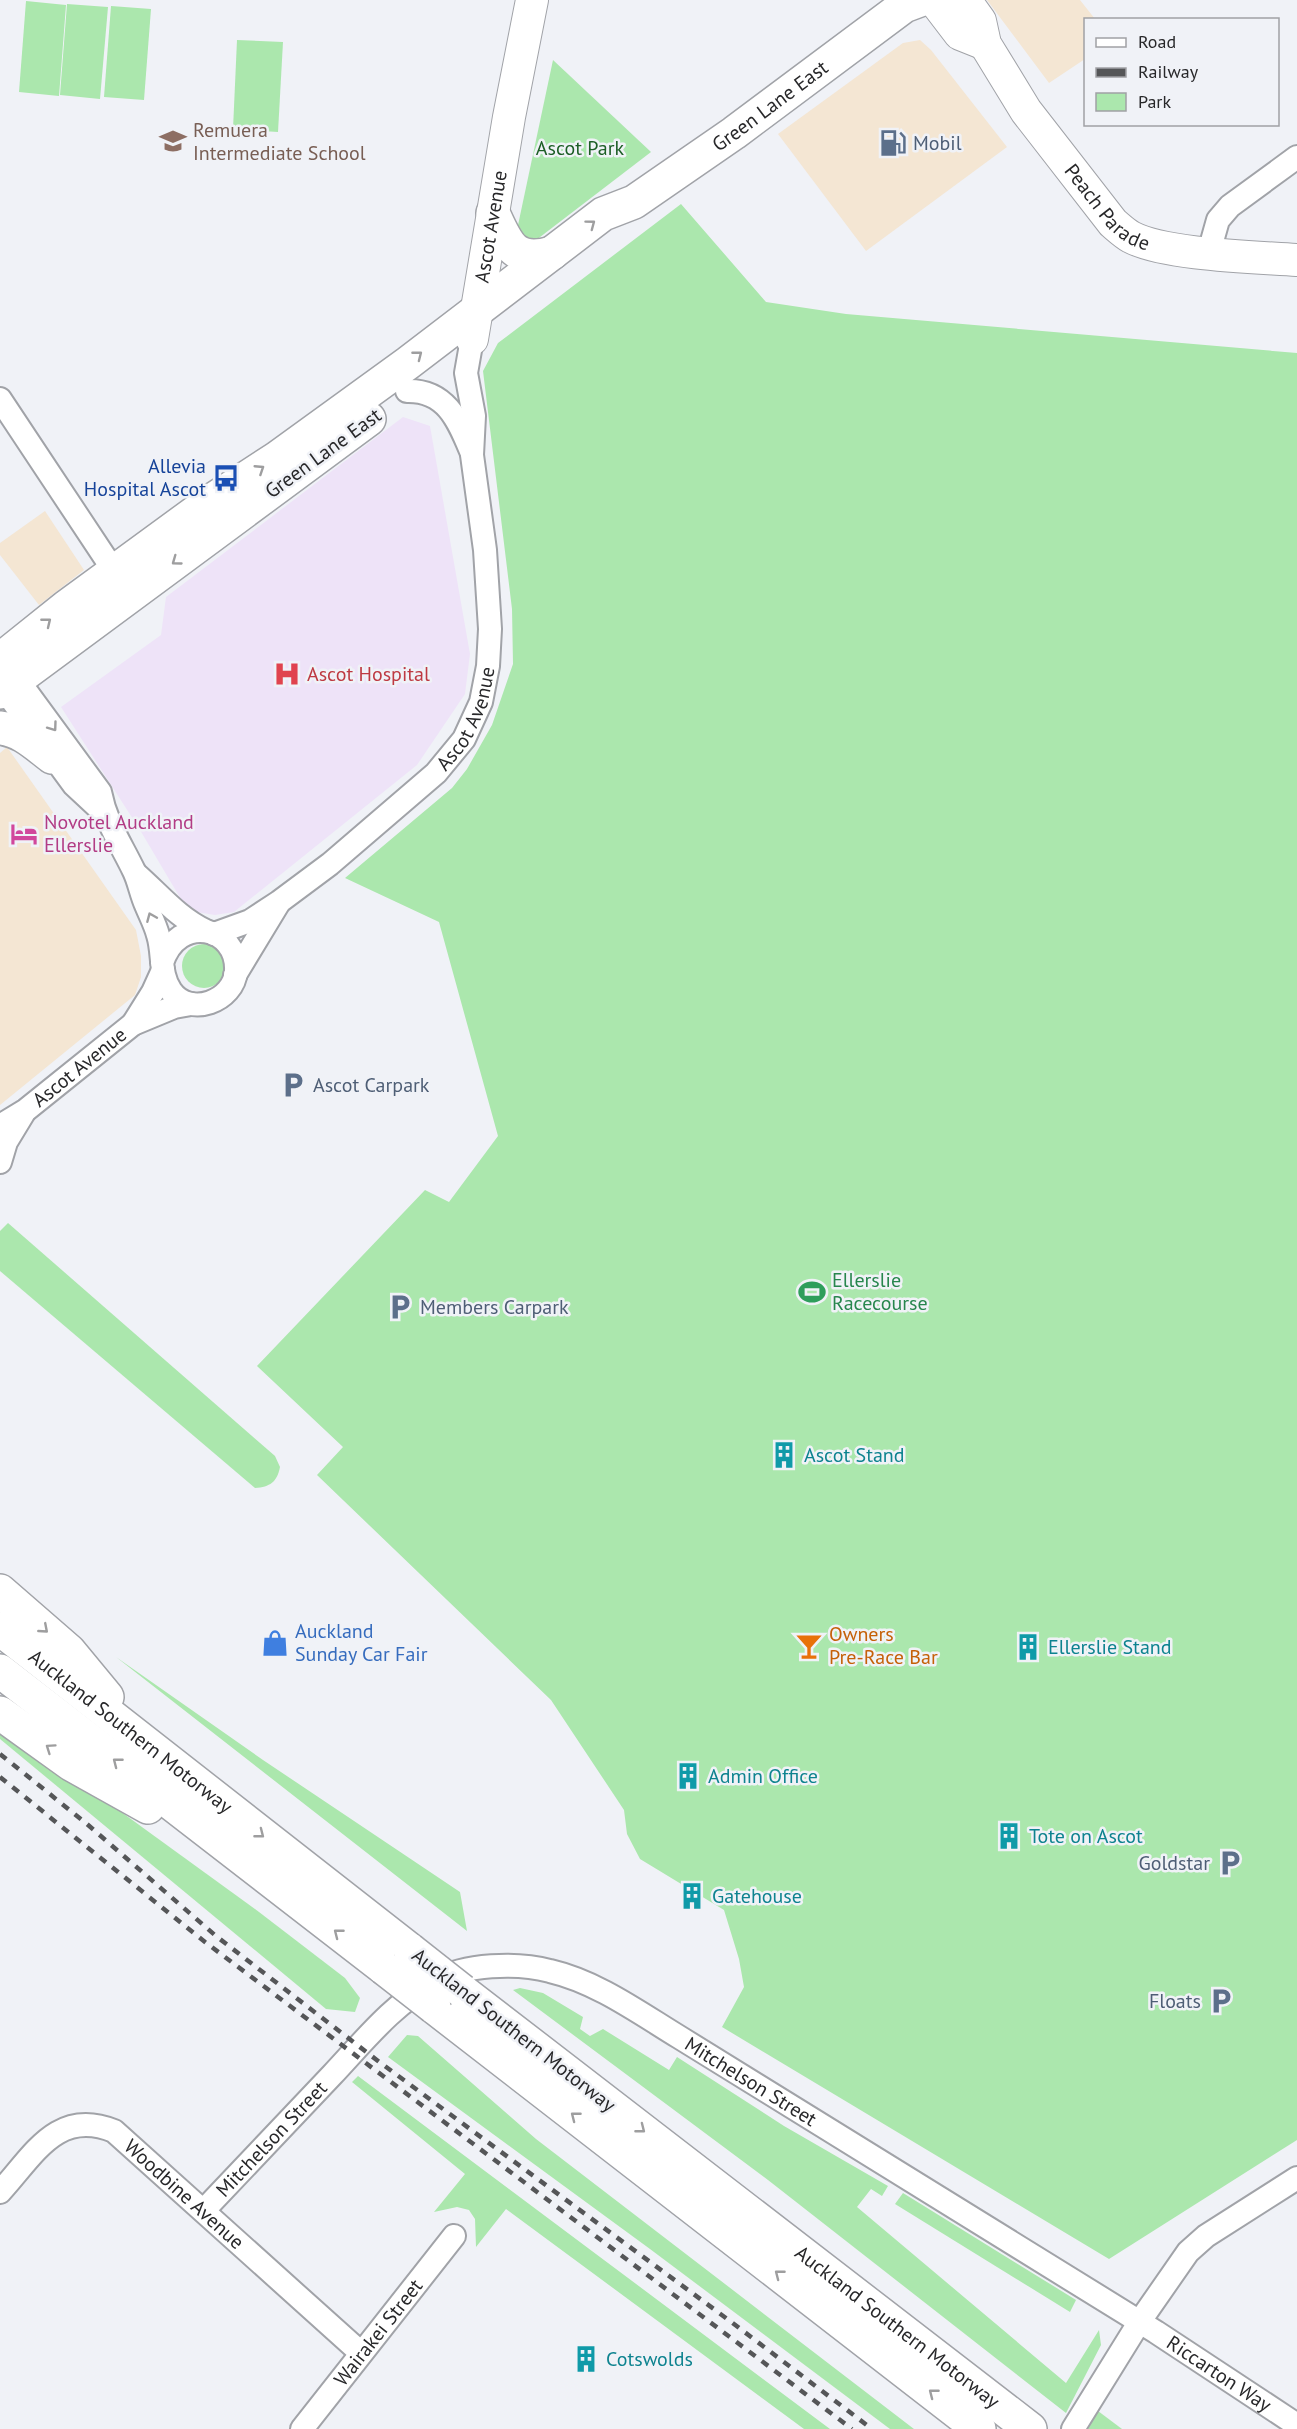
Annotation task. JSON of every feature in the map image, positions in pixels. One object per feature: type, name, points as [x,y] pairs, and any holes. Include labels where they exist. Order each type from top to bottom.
[{"type":"main road","name":"Ascot Avenue","points":[[475,324],[532,0]]},
{"type":"main road","name":"Peach Parade","points":[[965,0],[980,21],[985,44],[1026,111],[1113,223],[1135,239],[1172,248],[1297,260]]},
{"type":"main road","points":[[916,1],[960,34],[985,44]]},
{"type":"main road","name":"Green Lane East","points":[[4,677],[407,391],[552,253],[603,214],[634,202],[916,1]]},
{"type":"main road","name":"Green Lane East","points":[[4,677],[114,571],[211,501],[615,232],[634,202]]},
{"type":"main road","points":[[493,213],[506,243],[514,251],[525,256],[538,257],[552,253]]},
{"type":"main road","points":[[0,728],[10,729],[27,738],[52,757]]},
{"type":"main road","points":[[0,1591],[69,1651],[147,1746]]},
{"type":"main road","name":"Auckland Southern Motorway","points":[[0,1629],[147,1746],[397,1959],[979,2429]]},
{"type":"main road","name":"Auckland Southern Motorway","points":[[0,1671],[246,1862],[397,1959]]},
{"type":"main road","points":[[0,1713],[71,1764],[246,1862]]},
{"type":"main road","name":"Auckland Southern Motorway","points":[[448,1999],[1030,2429]]},
{"type":"street","points":[[1209,252],[1218,220],[1224,213],[1297,157]]},
{"type":"street","name":"Ascot Avenue","points":[[210,933],[250,921],[330,864],[436,773],[464,739],[481,702],[488,666],[490,629],[485,550],[472,455],[474,416],[466,373],[475,324]]},
{"type":"street","name":"Ascot Avenue","points":[[407,391],[417,391],[444,403],[451,409],[472,455]]},
{"type":"street","points":[[0,399],[114,571]]},
{"type":"street","points":[[4,677],[52,757],[74,785],[104,813]]},
{"type":"street","points":[[4,677],[100,792],[104,813],[135,873],[159,936],[164,978],[173,994],[191,1004],[204,1004],[223,997],[236,975],[236,962],[231,950],[210,933],[193,925],[175,911],[135,873]]},
{"type":"street","name":"Ascot Avenue","points":[[236,975],[279,902]]},
{"type":"street","points":[[163,967],[172,942],[193,931],[210,933]]},
{"type":"street","name":"Ascot Avenue","points":[[133,1024],[153,992],[163,967]]},
{"type":"street","name":"Ascot Avenue","points":[[0,1126],[26,1110],[133,1024],[174,1007],[191,1004]]},
{"type":"street","name":"Ascot Avenue","points":[[0,1162],[6,1142],[26,1110]]},
{"type":"street","name":"Mitchelson Street","points":[[204,2210],[370,2033],[402,2002],[437,1980],[462,1971],[498,1966],[529,1966],[574,1979],[609,1995],[1140,2321]]},
{"type":"street","name":"Woodbine Avenue","points":[[0,2192],[62,2128],[87,2123],[114,2131],[127,2140],[361,2353]]},
{"type":"street","points":[[1073,2429],[1140,2321],[1188,2252],[1206,2236],[1297,2178]]},
{"type":"street","name":"Wairakei Street","points":[[302,2429],[454,2236]]},
{"type":"street","name":"Riccarton Way","points":[[1140,2321],[1297,2425]]},
{"type":"shaded area","points":[[987,0],[1080,0],[1094,18],[1084,18],[1084,60],[1049,83]]},
{"type":"shaded area","points":[[920,40],[931,50],[1007,147],[866,251],[778,134],[903,43]]},
{"type":"shaded area","name":"Ascot Hospital","points":[[403,417],[430,426],[470,654],[465,694],[417,765],[234,912],[215,915],[196,912],[182,901],[140,830],[61,707],[161,635],[166,597]]},
{"type":"shaded area","points":[[45,511],[84,570],[39,605],[0,555],[0,543]]},
{"type":"shaded area","points":[[7,747],[136,930],[141,956],[141,977],[135,995],[0,1105],[0,753]]},
{"type":"green space","points":[[26,1],[66,5],[59,96],[19,92]]},
{"type":"green space","points":[[67,4],[108,7],[100,99],[60,95]]},
{"type":"green space","points":[[111,6],[151,9],[144,100],[104,97]]},
{"type":"green space","points":[[237,40],[283,42],[278,132],[233,129]]},
{"type":"green space","name":"Ascot Park","points":[[553,60],[651,152],[527,247],[514,244]]},
{"type":"green space","name":"Ellerslie Racecourse","points":[[681,204],[766,302],[846,314],[1297,353],[1297,2140],[1109,2259],[722,2027],[744,1987],[739,1959],[724,1910],[640,1859],[627,1834],[624,1810],[551,1700],[317,1475],[343,1447],[257,1366],[425,1190],[449,1202],[498,1136],[439,922],[345,878],[452,788],[467,769],[492,725],[513,664],[512,609],[483,371],[498,343]]},
{"type":"green space","points":[[204,944],[220,950],[226,966],[220,982],[204,988],[188,982],[182,966],[188,950]]},
{"type":"green space","points":[[8,1223],[275,1456],[280,1467],[275,1480],[269,1485],[255,1488],[0,1271],[0,1231]]},
{"type":"green space","points":[[116,1657],[263,1760],[460,1892],[467,1931]]},
{"type":"green space","points":[[0,1724],[259,1912],[345,1978],[360,1998],[355,2012],[326,2009],[0,1739]]},
{"type":"green space","points":[[520,1988],[543,1993],[583,2017],[580,2029],[590,2036],[603,2029],[669,2070],[677,2057],[784,2126],[888,2186],[882,2196],[871,2189],[857,2207],[1066,2383],[1099,2330],[1101,2345],[1066,2413],[768,2180],[513,1990]]},
{"type":"green space","points":[[407,2035],[418,2036],[536,2139],[914,2429],[890,2429],[388,2057]]},
{"type":"green space","points":[[358,2076],[830,2429],[804,2429],[506,2209],[476,2247],[475,2219],[469,2210],[457,2207],[434,2212],[465,2174],[352,2082]]},
{"type":"green space","points":[[903,2193],[1076,2300],[1070,2312],[895,2204]]},
{"type":"green space","points":[[1098,2411],[1122,2429],[1088,2429]]},
{"type":"railway","points":[[0,1754],[87,1824],[216,1936],[378,2061],[872,2429]]},
{"type":"railway","points":[[0,1777],[205,1942],[852,2429]]},
{"type":"place","name":"Remuera Intermediate School","points":[[173,141]]},
{"type":"place","name":"Mobil","points":[[893,143]]},
{"type":"place","name":"Allevia Hospital Ascot","points":[[226,478]]},
{"type":"place","name":"Ascot Hospital","points":[[287,674]]},
{"type":"place","name":"Novotel Auckland Ellerslie","points":[[24,834]]},
{"type":"place","name":"Ascot Carpark","points":[[293,1085]]},
{"type":"place","name":"Ellerslie Racecourse","points":[[812,1292]]},
{"type":"place","name":"Members Carpark","points":[[400,1307]]},
{"type":"place","name":"Ascot Stand","points":[[784,1455]]},
{"type":"place","name":"Auckland Sunday Car Fair","points":[[275,1643]]},
{"type":"place","name":"Owners Pre-Race Bar","points":[[809,1646]]},
{"type":"place","name":"Ellerslie Stand","points":[[1028,1647]]},
{"type":"place","name":"Admin Office","points":[[688,1776]]},
{"type":"place","name":"Tote on Ascot","points":[[1009,1836]]},
{"type":"place","name":"Goldstar","points":[[1230,1863]]},
{"type":"place","name":"Gatehouse","points":[[692,1896]]},
{"type":"place","name":"Floats","points":[[1221,2001]]},
{"type":"place","name":"Cotswolds","points":[[586,2359]]}]
